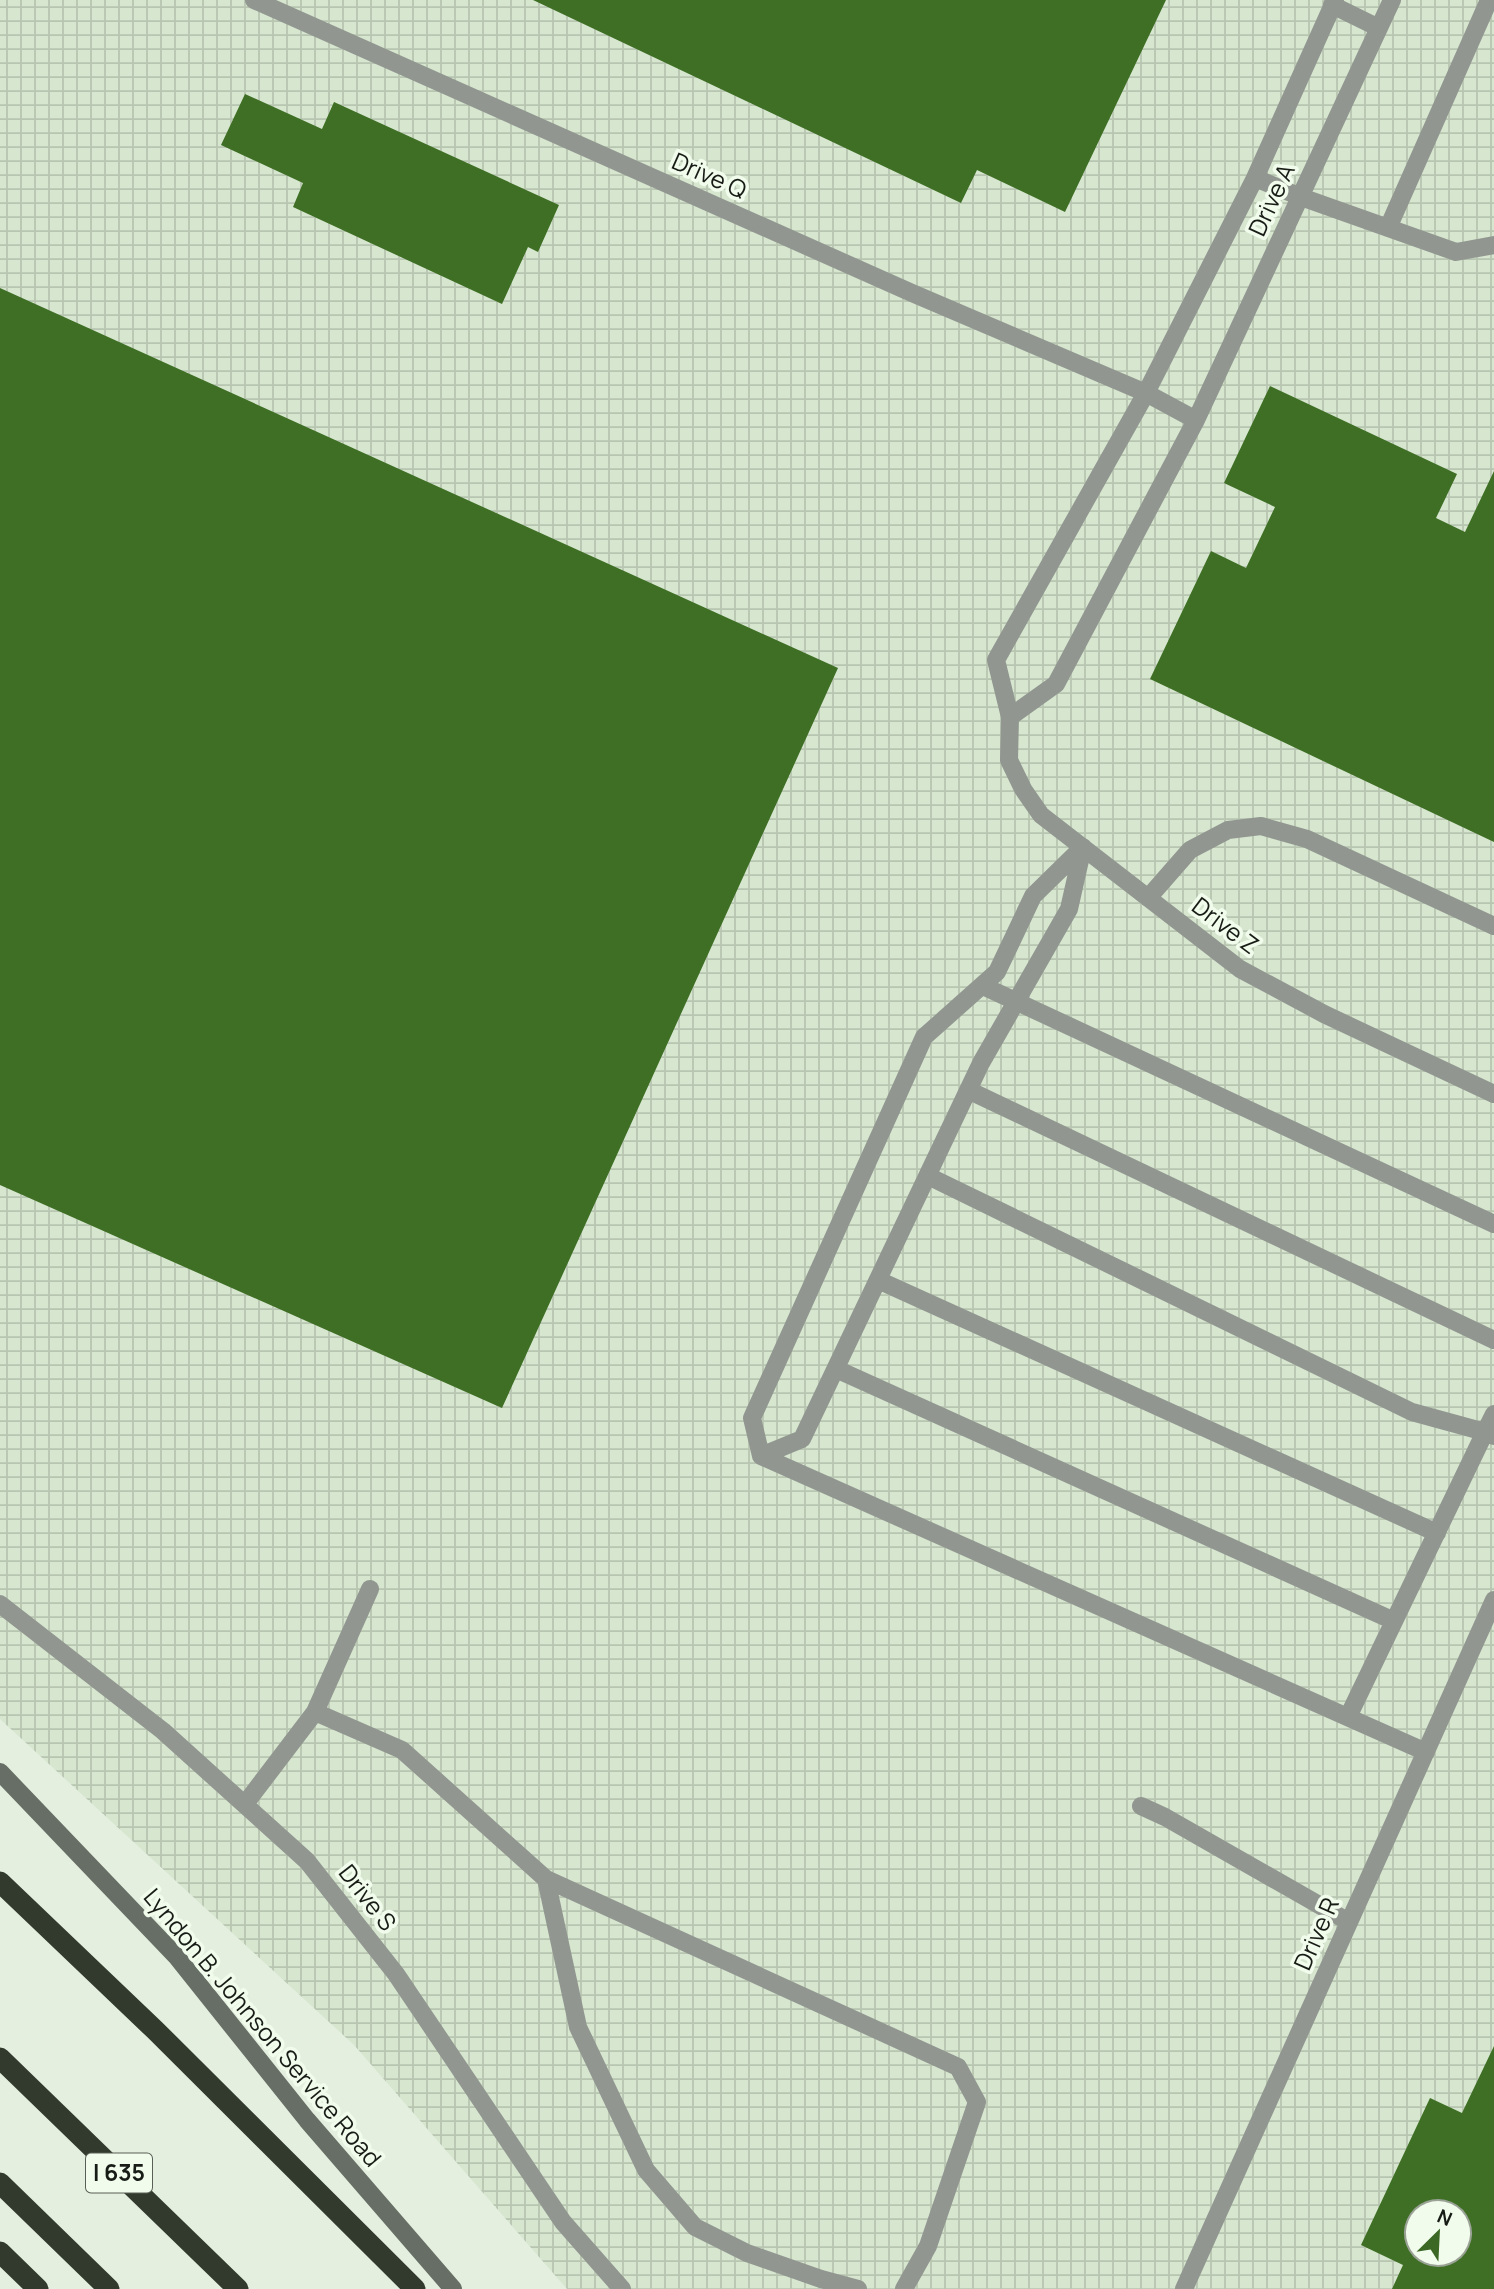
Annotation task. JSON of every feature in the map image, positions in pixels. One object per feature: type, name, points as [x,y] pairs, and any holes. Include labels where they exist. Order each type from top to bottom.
[{"type":"highway","points":[[0,1882],[155,2030],[415,2289]]},
{"type":"highway","name":"I 635","points":[[0,2058],[238,2289]]},
{"type":"highway","points":[[0,2183],[109,2289]]},
{"type":"highway","points":[[0,2252],[38,2289]]},
{"type":"main road","name":"Lyndon B. Johnson Service Road","points":[[0,1772],[176,1956],[307,2120],[453,2289]]},
{"type":"lane","name":"Drive Q","points":[[254,0],[912,293],[1146,393],[1196,420]]},
{"type":"lane","name":"Drive A","points":[[1196,420],[1392,0]]},
{"type":"lane","points":[[1388,228],[1489,0]]},
{"type":"lane","name":"Drive A","points":[[1146,393],[1255,178],[1333,3]]},
{"type":"lane","points":[[1333,3],[1379,28]]},
{"type":"lane","points":[[1255,178],[1456,252],[1494,245]]},
{"type":"lane","name":"Drive Z","points":[[1146,393],[996,660],[1010,717],[1009,760],[1023,789],[1041,815],[1240,969],[1324,1014],[1494,1094]]},
{"type":"lane","points":[[1010,717],[1056,684],[1196,420]]},
{"type":"lane","points":[[1148,898],[1190,850],[1228,830],[1261,826],[1307,839],[1494,926]]},
{"type":"lane","points":[[761,1456],[752,1418],[924,1037],[997,972],[1033,896],[1083,846]]},
{"type":"lane","points":[[761,1456],[802,1440],[981,1063],[1069,909],[1083,846]]},
{"type":"lane","points":[[983,986],[1494,1224]]},
{"type":"lane","points":[[968,1090],[1494,1340]]},
{"type":"lane","points":[[928,1176],[1412,1412],[1490,1434]]},
{"type":"lane","points":[[878,1280],[1437,1533]]},
{"type":"lane","points":[[836,1368],[1394,1620]]},
{"type":"lane","points":[[1348,1717],[1437,1533],[1490,1434],[1494,1414]]},
{"type":"lane","points":[[761,1456],[1426,1752]]},
{"type":"lane","points":[[244,1804],[315,1712],[370,1589]]},
{"type":"lane","name":"Drive R","points":[[1184,2289],[1494,1600]]},
{"type":"lane","name":"Drive S","points":[[0,1604],[163,1731],[307,1861],[396,1974],[563,2221],[622,2289]]},
{"type":"lane","points":[[315,1712],[402,1750],[545,1878],[957,2067],[977,2102],[928,2246],[904,2289]]},
{"type":"lane","points":[[1141,1806],[1165,1816],[1349,1922]]},
{"type":"lane","points":[[545,1878],[578,2026],[646,2169],[695,2227],[747,2253],[858,2289]]},
{"type":"shaded area","points":[[0,0],[1494,0],[1494,2289],[567,2289],[354,2045],[0,1719]]},
{"type":"building","points":[[533,0],[1166,0],[1065,212],[977,170],[961,203]]},
{"type":"building","points":[[245,94],[322,129],[334,102],[559,205],[538,252],[528,247],[502,304],[293,207],[303,183],[221,145]]},
{"type":"building","points":[[0,288],[838,668],[502,1408],[0,1185]]},
{"type":"building","points":[[1270,386],[1457,474],[1436,518],[1465,532],[1494,471],[1494,842],[1150,679],[1211,551],[1246,568],[1275,507],[1224,483]]},
{"type":"building","points":[[1494,2046],[1494,2289],[1392,2289],[1403,2265],[1361,2245],[1430,2098],[1462,2113]]}]
